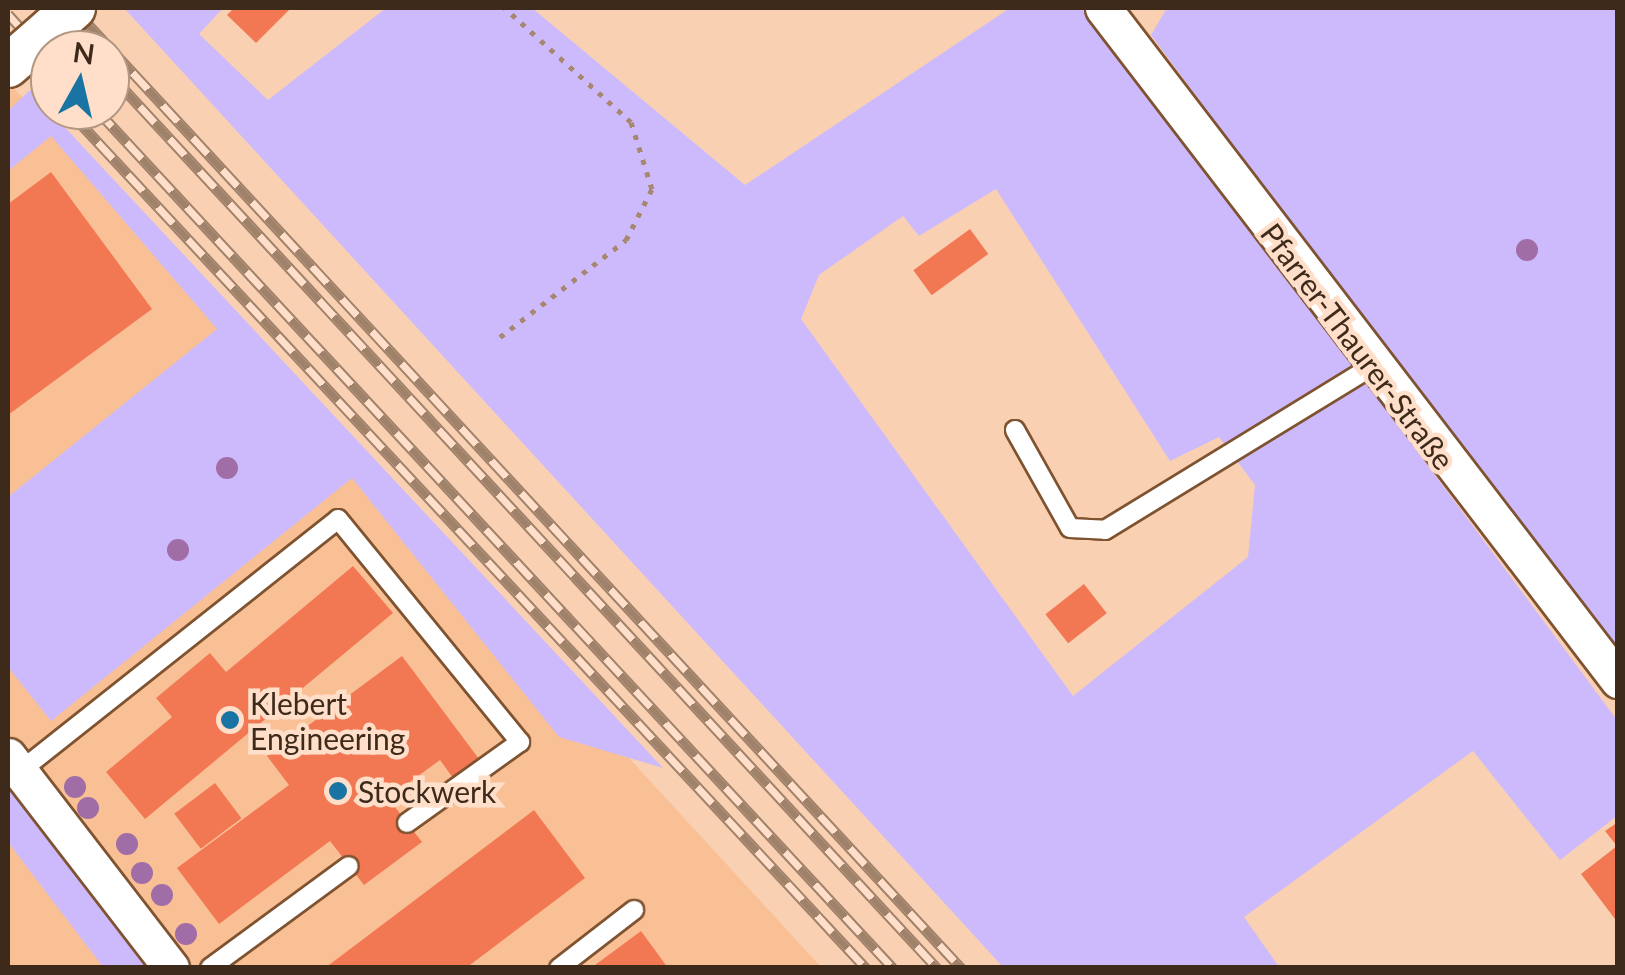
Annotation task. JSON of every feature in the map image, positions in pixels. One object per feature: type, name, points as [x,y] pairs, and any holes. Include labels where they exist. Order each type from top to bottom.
[{"type":"street","points":[[8,66],[74,8]]},
{"type":"street","name":"Pfarrer-Thaurer-Straße","points":[[1103,8],[1371,367],[1618,680]]},
{"type":"street","points":[[13,764],[170,968]]},
{"type":"lane","points":[[1015,430],[1070,528],[1105,530],[1371,367]]},
{"type":"lane","points":[[13,764],[338,519],[520,742],[408,823]]},
{"type":"lane","points":[[210,968],[350,866]]},
{"type":"lane","points":[[559,968],[634,910]]},
{"type":"path","points":[[500,337],[626,240],[652,188],[631,122],[506,8]]},
{"type":"shaded area","points":[[124,8],[223,8],[199,34],[268,100],[386,8],[532,8],[745,185],[1010,8],[1088,8],[1617,720],[1617,816],[1560,860],[1473,751],[1244,917],[1279,967],[1003,967]],"holes":[[[996,189],[1170,461],[1219,437],[1255,485],[1248,557],[1073,696],[801,319],[819,275],[903,216],[919,236]]]},
{"type":"shaded area","points":[[1167,8],[1617,8],[1617,666],[1151,35]]},
{"type":"shaded area","points":[[8,82],[30,106],[30,130],[52,130],[821,967],[8,967]]},
{"type":"shaded area","points":[[30,90],[30,130],[67,130],[663,768],[559,737],[352,478],[51,721],[8,667],[8,497],[217,329],[51,136],[8,171],[8,111]]},
{"type":"shaded area","points":[[8,780],[148,967],[103,967],[8,842]]},
{"type":"building","points":[[234,8],[291,8],[256,43],[227,15]]},
{"type":"building","points":[[51,172],[152,309],[8,415],[8,204]]},
{"type":"building","points":[[970,229],[988,254],[932,295],[913,270]]},
{"type":"building","points":[[353,566],[393,613],[145,819],[106,772],[172,717],[156,698],[210,653],[226,672]]},
{"type":"building","points":[[1084,584],[1107,613],[1068,643],[1045,614]]},
{"type":"building","name":"Stockwerk","points":[[402,656],[479,759],[453,778],[440,760],[388,798],[422,842],[364,885],[330,841],[219,924],[177,868],[289,785],[267,756]]},
{"type":"building","points":[[215,783],[241,818],[201,849],[174,814]]},
{"type":"building","points":[[534,810],[585,878],[466,968],[325,968]]},
{"type":"building","points":[[1618,822],[1618,923],[1581,874],[1617,846],[1605,831]]},
{"type":"building","points":[[641,931],[668,968],[591,968]]},
{"type":"railway","points":[[48,8],[68,30]]},
{"type":"railway","points":[[73,8],[961,968]]},
{"type":"railway","points":[[8,14],[30,38]]},
{"type":"railway","points":[[8,45],[30,69]]},
{"type":"railway","points":[[130,96],[937,968]]},
{"type":"railway","points":[[87,130],[866,968]]},
{"type":"railway","points":[[116,130],[893,968]]},
{"type":"place","name":"Klebert Engineering","points":[[230,720]]},
{"type":"place","name":"Stockwerk","points":[[338,791]]}]
